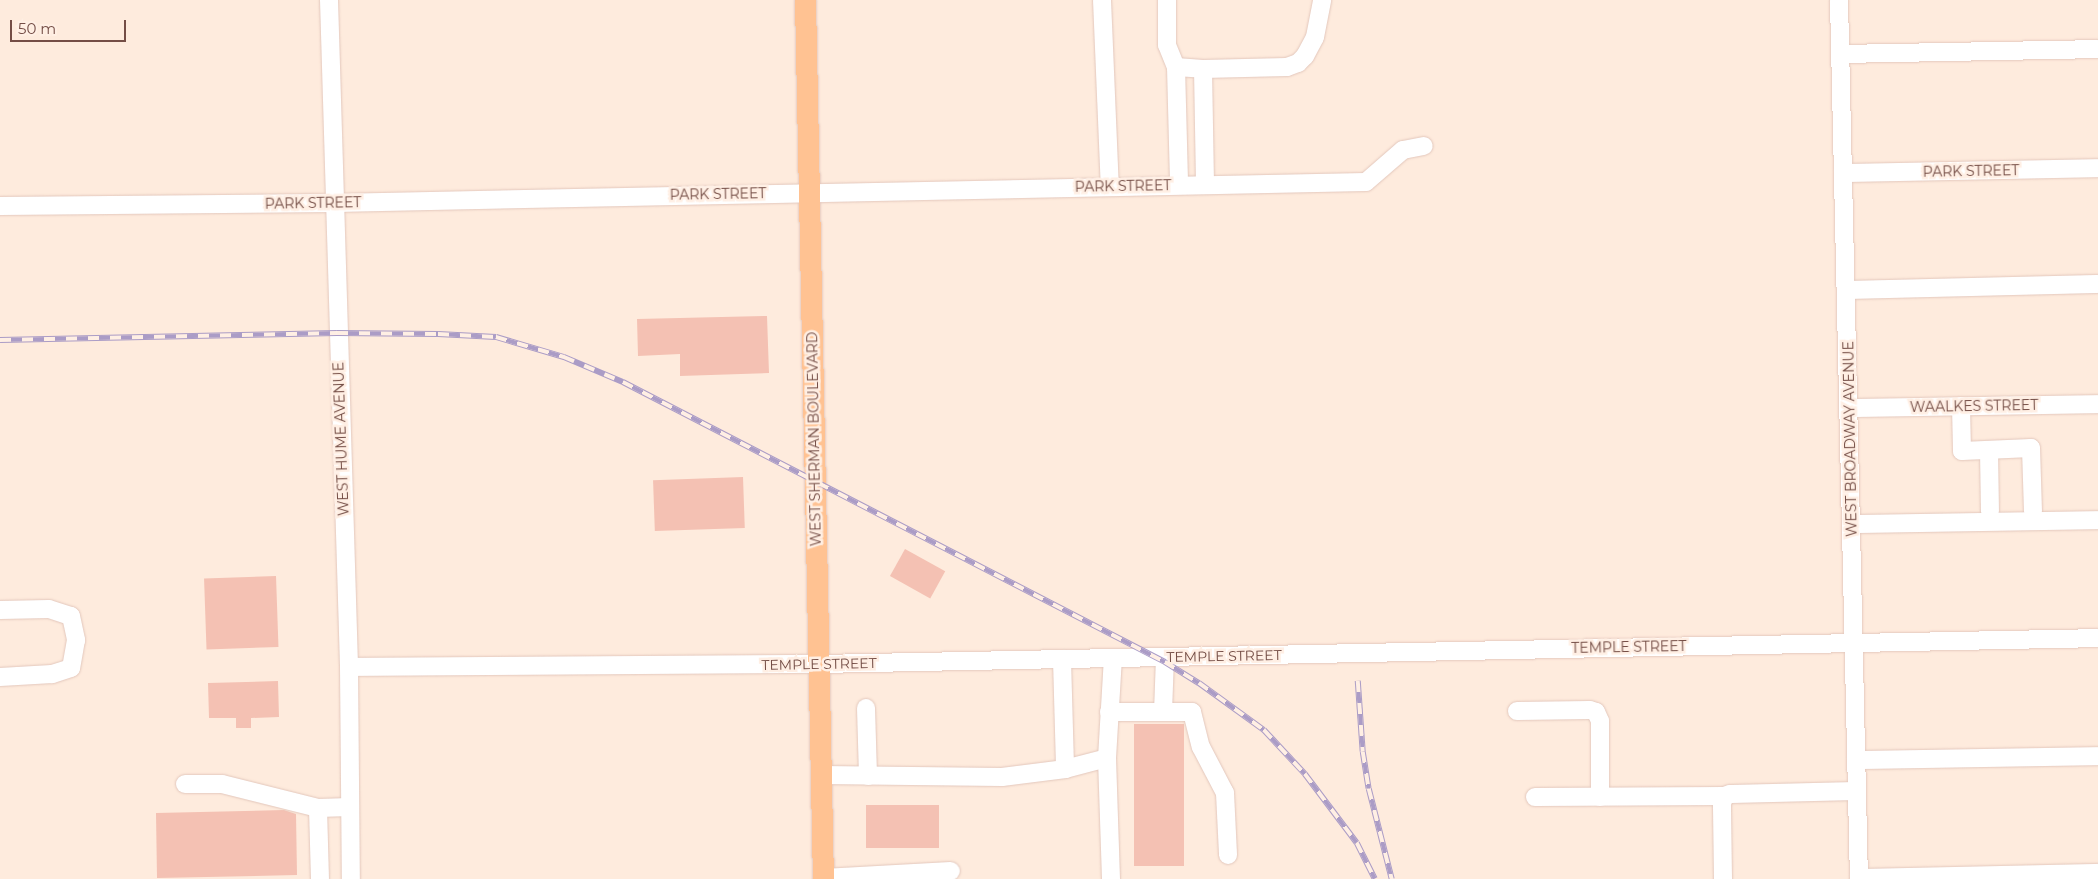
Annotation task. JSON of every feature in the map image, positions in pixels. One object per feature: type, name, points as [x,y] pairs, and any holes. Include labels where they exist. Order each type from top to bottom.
[{"type":"main road","name":"WEST SHERMAN BOULEVARD","points":[[805,0],[823,879]]},
{"type":"street","name":"WEST HUME AVENUE","points":[[329,0],[349,666],[351,879]]},
{"type":"street","points":[[1102,0],[1110,187]]},
{"type":"street","points":[[1167,0],[1167,45],[1176,67],[1180,185]]},
{"type":"street","points":[[1176,67],[1203,69],[1287,67],[1298,63],[1305,56],[1315,38],[1322,0]]},
{"type":"street","name":"WEST BROADWAY AVENUE","points":[[1839,0],[1859,878]]},
{"type":"street","points":[[1841,54],[2098,49]]},
{"type":"street","points":[[1203,69],[1205,185]]},
{"type":"street","name":"PARK STREET","points":[[0,206],[334,202],[1366,182],[1403,150],[1424,146]]},
{"type":"street","name":"PARK STREET","points":[[1843,173],[2098,168]]},
{"type":"street","points":[[1846,290],[2098,284]]},
{"type":"street","name":"WAALKES STREET","points":[[1849,408],[2098,404]]},
{"type":"street","points":[[1961,406],[1962,451],[2031,448],[2033,511]]},
{"type":"street","points":[[1989,450],[1990,511]]},
{"type":"street","points":[[1852,524],[2098,520]]},
{"type":"street","points":[[0,610],[49,609],[71,616],[76,640],[71,668],[52,674],[0,677]]},
{"type":"street","name":"TEMPLE STREET","points":[[349,666],[819,664],[2098,638]]},
{"type":"street","points":[[1163,712],[1165,656]]},
{"type":"street","points":[[1111,879],[1107,758],[1113,658]]},
{"type":"street","points":[[1062,659],[1065,769]]},
{"type":"street","points":[[866,708],[868,776]]},
{"type":"street","points":[[1517,711],[1590,710],[1596,712],[1600,721],[1600,797]]},
{"type":"street","points":[[1109,712],[1192,712],[1201,747],[1225,793],[1228,855]]},
{"type":"street","points":[[1856,760],[2098,756]]},
{"type":"street","points":[[821,775],[1002,777],[1065,769],[1107,758]]},
{"type":"street","points":[[185,784],[222,784],[318,808],[350,807]]},
{"type":"street","points":[[1535,798],[1725,796],[1730,794],[1857,792]]},
{"type":"street","points":[[1723,879],[1722,803],[1725,796]]},
{"type":"street","points":[[318,808],[320,879]]},
{"type":"street","points":[[823,879],[951,871]]},
{"type":"street","points":[[1859,878],[2098,873]]},
{"type":"building","points":[[767,316],[769,373],[680,376],[680,354],[638,356],[637,319]]},
{"type":"building","points":[[743,477],[745,528],[655,531],[653,480]]},
{"type":"building","points":[[905,549],[945,571],[930,598],[890,576]]},
{"type":"building","points":[[276,576],[278,647],[207,649],[204,579]]},
{"type":"building","points":[[278,681],[279,717],[251,718],[251,728],[236,728],[236,718],[209,718],[208,683]]},
{"type":"building","points":[[1134,724],[1184,724],[1184,866],[1134,866]]},
{"type":"building","points":[[866,805],[939,805],[939,848],[866,848]]},
{"type":"building","points":[[284,810],[296,814],[297,875],[157,878],[156,813]]},
{"type":"railway","points":[[0,340],[337,333],[438,334],[496,337],[564,357],[623,382],[1165,662],[1199,683],[1264,730],[1305,774],[1357,843],[1375,879]]},
{"type":"railway","points":[[1358,681],[1363,752],[1369,789],[1392,879]]}]
